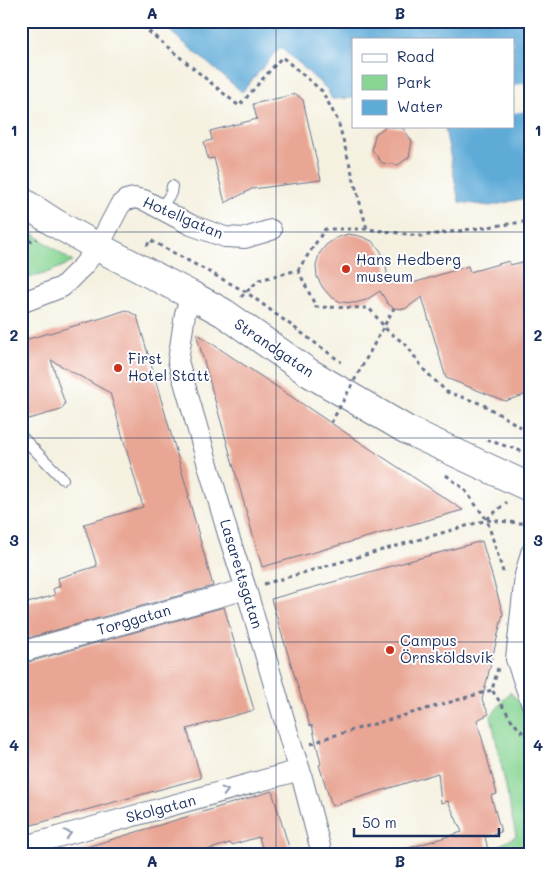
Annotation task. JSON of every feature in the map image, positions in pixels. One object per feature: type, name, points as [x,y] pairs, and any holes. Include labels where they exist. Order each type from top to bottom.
[{"type":"main road","name":"Strandgatan","points":[[21,201],[98,247],[192,294],[308,372],[407,430],[531,488]]},
{"type":"street","name":"Hotellgatan","points":[[21,303],[62,287],[83,266],[98,247],[120,205],[126,200],[134,198],[144,200],[191,224],[225,237],[245,238],[271,230]]},
{"type":"street","name":"Lasarettsgatan","points":[[192,294],[185,314],[178,361],[228,534],[300,770],[322,854]]},
{"type":"street","points":[[531,553],[525,575],[516,659],[531,702]]},
{"type":"street","name":"Torggatan","points":[[21,652],[246,589]]},
{"type":"street","name":"Skolgatan","points":[[21,847],[300,770]]},
{"type":"lane","points":[[161,208],[167,200],[172,186]]},
{"type":"lane","points":[[21,436],[62,479]]},
{"type":"path","points":[[136,21],[239,106],[282,57],[322,92],[338,121],[367,229]]},
{"type":"path","points":[[224,314],[259,280],[298,270],[325,229],[367,229],[421,236],[531,221]]},
{"type":"path","points":[[21,244],[40,238]]},
{"type":"path","points":[[136,267],[150,240],[246,292],[346,367]]},
{"type":"path","points":[[298,270],[316,307],[369,308],[387,330],[406,345],[425,371],[447,392],[482,404],[531,433]]},
{"type":"path","points":[[331,423],[394,308]]},
{"type":"path","points":[[353,372],[360,377]]},
{"type":"path","points":[[485,439],[531,456]]},
{"type":"path","points":[[246,589],[487,520],[531,524]]},
{"type":"path","points":[[293,750],[329,737],[492,690]]},
{"type":"green space","points":[[21,225],[73,262],[44,274],[21,280]]},
{"type":"green space","points":[[510,692],[531,714],[531,854],[497,854],[495,848],[516,836],[491,716]]},
{"type":"water","points":[[158,21],[531,21],[531,197],[490,206],[459,202],[445,128],[514,128],[514,38],[352,38],[352,98],[332,99],[327,89],[280,47],[242,92]]},
{"type":"pier","points":[[531,82],[531,110],[514,113],[514,86]]},
{"type":"building","points":[[296,94],[303,100],[321,180],[252,189],[225,203],[214,158],[208,159],[204,142],[212,140],[210,131],[257,119],[253,104]]},
{"type":"building","points":[[384,128],[403,128],[412,141],[409,157],[398,165],[382,163],[372,150],[375,134]]},
{"type":"building","points":[[348,234],[372,241],[380,250],[385,260],[388,279],[402,277],[413,283],[468,266],[470,272],[509,261],[510,265],[531,260],[531,393],[505,401],[446,378],[422,297],[405,309],[394,308],[388,304],[380,291],[366,300],[355,303],[341,302],[331,297],[317,277],[316,266],[319,254],[326,245],[336,238]]},
{"type":"building","points":[[126,310],[137,316],[213,586],[21,640],[21,605],[55,595],[53,589],[60,586],[58,578],[97,566],[84,524],[143,507],[110,393],[51,360],[65,404],[61,410],[21,421],[21,341]]},
{"type":"building","points":[[196,333],[331,423],[463,510],[262,567]]},
{"type":"building","name":"Campus Örnsköldsvik","points":[[482,541],[503,614],[482,700],[489,714],[477,720],[497,794],[491,796],[501,832],[485,837],[489,854],[404,854],[403,850],[462,832],[448,801],[441,803],[438,773],[332,806],[319,765],[321,764],[312,725],[310,726],[271,599]]},
{"type":"building","points":[[224,607],[254,710],[187,729],[201,778],[21,828],[21,664]]},
{"type":"building","points":[[272,791],[291,854],[264,854],[259,837],[231,845],[230,843],[194,854],[78,854],[77,850]]},
{"type":"place","name":"Hans Hedberg museum","points":[[346,269]]},
{"type":"place","name":"First Hotel Statt","points":[[118,368]]},
{"type":"place","name":"Campus Örnsköldsvik","points":[[390,650]]}]
